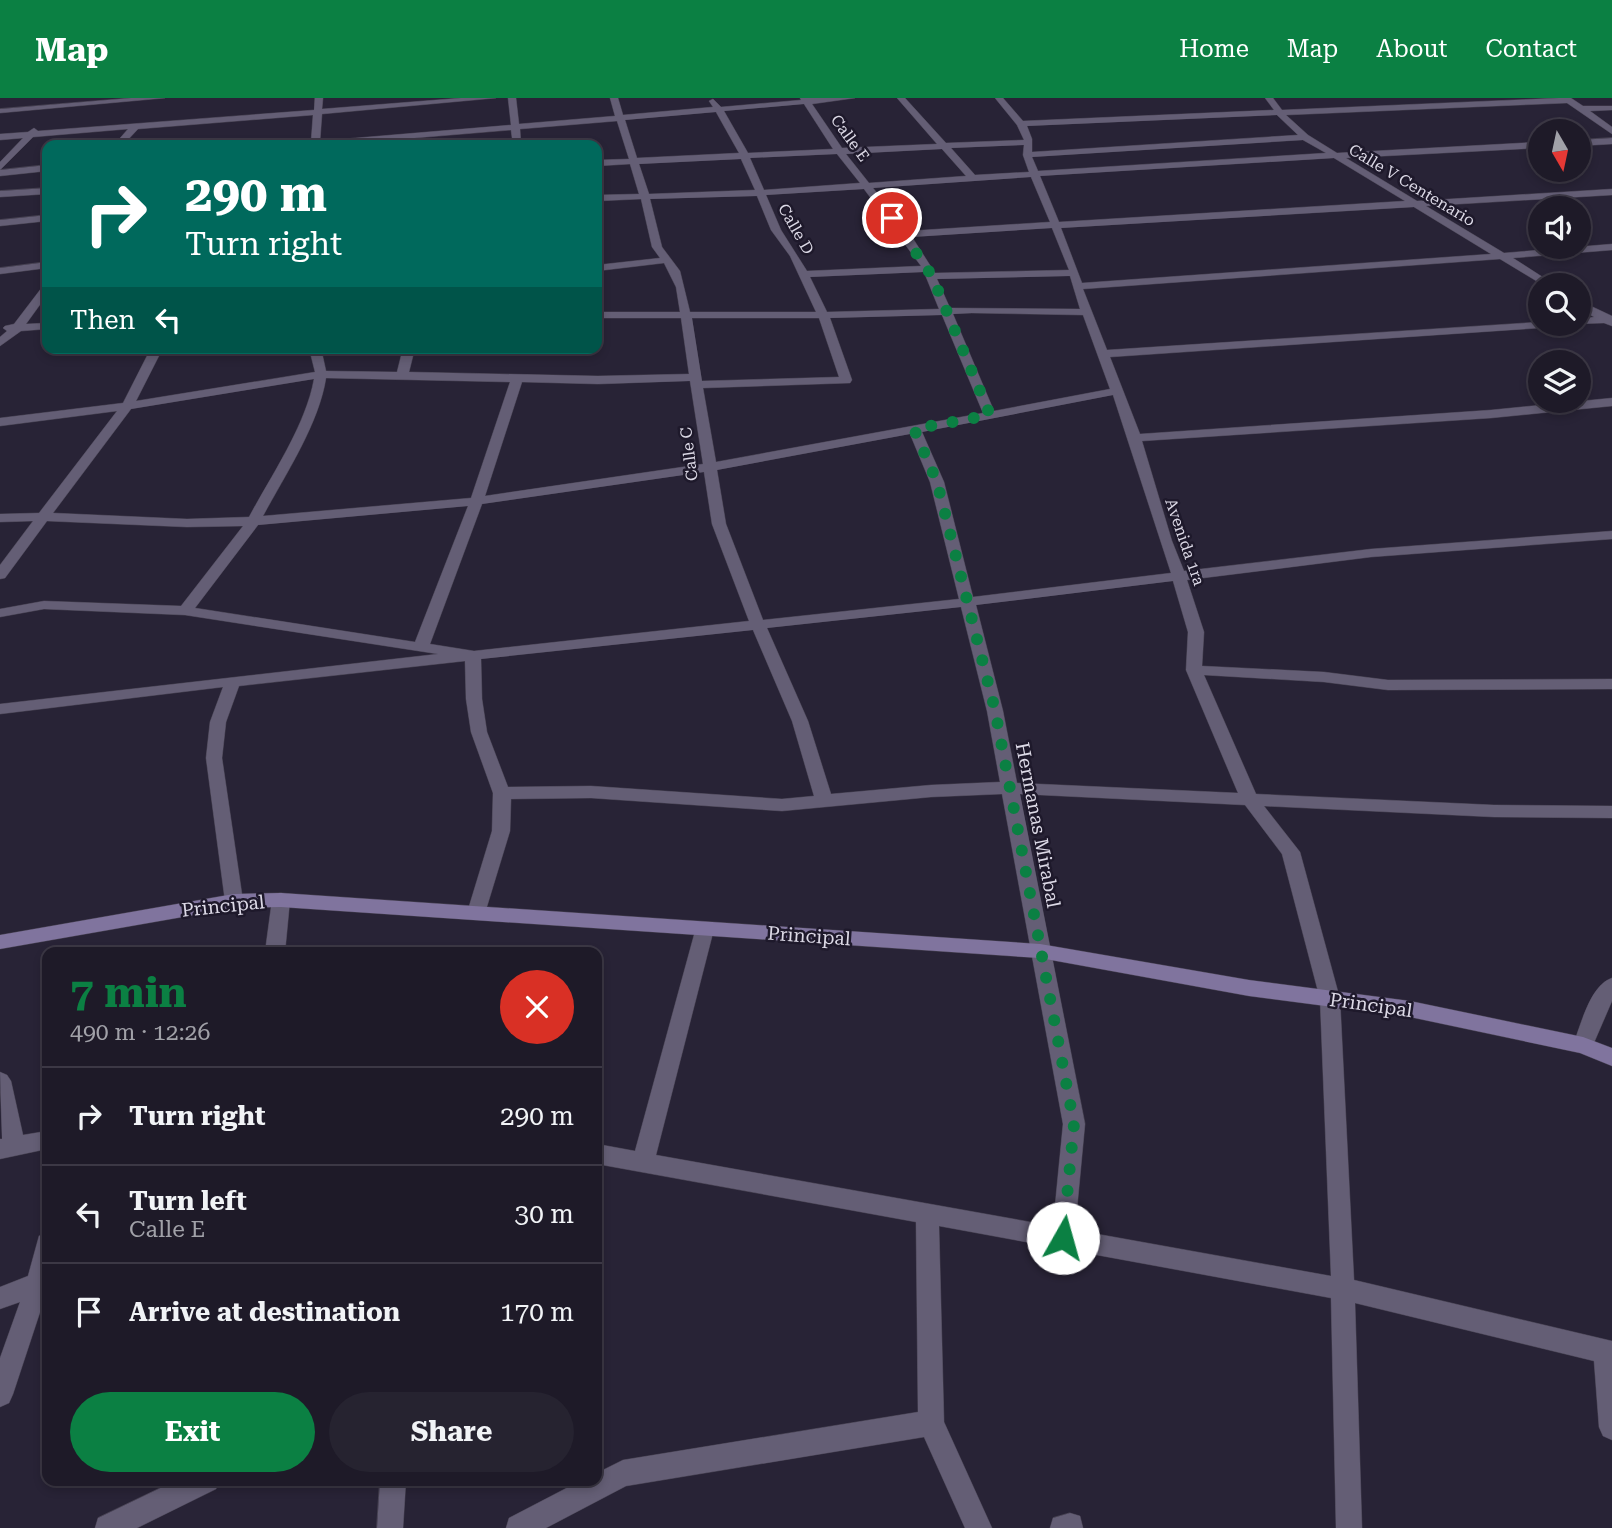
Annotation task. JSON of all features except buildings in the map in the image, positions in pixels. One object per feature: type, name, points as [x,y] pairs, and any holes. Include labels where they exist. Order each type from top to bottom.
[{"type":"street","points":[[46,117],[63,98]]},
{"type":"street","points":[[0,111],[53,109],[161,98]]},
{"type":"street","points":[[315,140],[319,98]]},
{"type":"street","points":[[0,137],[318,112],[421,101],[492,98]]},
{"type":"street","points":[[512,98],[517,140]]},
{"type":"street","name":"Calle C","points":[[614,98],[645,197],[657,247],[675,271],[681,287],[710,465],[710,485],[718,518],[735,569],[797,712],[825,802]]},
{"type":"street","name":"Calle D","points":[[697,381],[846,380],[822,315],[795,257],[776,230],[738,140],[710,98]]},
{"type":"street","points":[[354,140],[425,131],[516,128],[805,100],[851,98]]},
{"type":"street","points":[[901,98],[974,180]]},
{"type":"street","name":"Avenida 1ra","points":[[999,98],[1022,124],[1035,175],[1135,438],[1165,541],[1196,632],[1194,670],[1221,738],[1250,800],[1291,852],[1330,999],[1343,1289],[1349,1528]]},
{"type":"street","name":"Calle V Centenario","points":[[1269,98],[1305,137],[1333,156],[1530,273]]},
{"type":"street","points":[[1022,124],[1567,99],[1612,131]]},
{"type":"street","name":"Calle E","points":[[805,100],[839,151],[905,233],[930,272],[990,415]]},
{"type":"street","points":[[421,101],[425,131]]},
{"type":"street","points":[[1579,108],[1612,108]]},
{"type":"street","points":[[122,140],[136,125]]},
{"type":"street","points":[[0,167],[38,126]]},
{"type":"street","points":[[602,163],[942,146],[1027,148],[1305,137]]},
{"type":"street","points":[[1591,142],[1612,141]]},
{"type":"street","points":[[602,198],[760,193],[1528,146]]},
{"type":"street","points":[[0,173],[42,169]]},
{"type":"street","points":[[0,194],[42,191]]},
{"type":"street","points":[[905,233],[1612,192]]},
{"type":"street","points":[[0,223],[42,219]]},
{"type":"street","points":[[803,274],[930,272],[1076,280],[1318,271],[1612,247]]},
{"type":"street","points":[[602,267],[666,260]]},
{"type":"street","points":[[0,271],[42,266]]},
{"type":"street","points":[[0,343],[17,328],[42,295]]},
{"type":"street","points":[[1591,310],[1610,320]]},
{"type":"street","points":[[602,316],[1087,312]]},
{"type":"street","points":[[1591,321],[1610,320]]},
{"type":"street","points":[[0,329],[42,326]]},
{"type":"street","points":[[1105,354],[1528,326]]},
{"type":"street","points":[[0,575],[127,406],[154,354]]},
{"type":"street","points":[[185,611],[254,521],[315,404],[321,374],[316,354]]},
{"type":"street","points":[[402,375],[407,354]]},
{"type":"street","points":[[0,422],[127,406],[321,374],[697,381]]},
{"type":"street","points":[[421,647],[477,500],[517,379]]},
{"type":"street","points":[[0,518],[44,516],[189,523],[254,521],[477,500],[710,465],[1116,391]]},
{"type":"street","points":[[1135,438],[1478,415],[1612,402]]},
{"type":"street","name":"Hermanas Mirabal","points":[[914,429],[937,482],[995,710],[1074,1124],[1063,1238]]},
{"type":"street","points":[[0,709],[233,681],[968,602],[1371,553],[1612,535]]},
{"type":"street","points":[[0,613],[44,605],[185,611],[473,655]]},
{"type":"street","points":[[473,655],[474,699],[479,732],[502,793],[501,831],[476,913]]},
{"type":"street","points":[[1194,670],[1324,677],[1388,685],[1612,684]]},
{"type":"street","points":[[233,681],[218,722],[214,758],[234,901]]},
{"type":"street","points":[[502,793],[591,792],[782,805],[931,791],[1009,788],[1494,811],[1612,812]]},
{"type":"street","points":[[276,947],[281,900]]},
{"type":"street","name":"Principal","points":[[0,942],[234,901],[281,900],[1040,951],[1249,988],[1410,1009],[1583,1045],[1612,1057]]},
{"type":"street","points":[[643,1163],[704,929]]},
{"type":"street","points":[[1583,1045],[1610,987]]},
{"type":"street","points":[[0,1080],[8,1147],[42,1141]]},
{"type":"street","points":[[602,1155],[1343,1289],[1609,1353],[1612,1427]]},
{"type":"street","points":[[927,1214],[931,1423],[979,1528]]},
{"type":"street","points":[[0,1394],[42,1266]]},
{"type":"street","points":[[0,1298],[38,1283]]},
{"type":"street","points":[[602,1484],[623,1473],[931,1423]]},
{"type":"street","points":[[108,1528],[195,1486]]},
{"type":"street","points":[[390,1528],[393,1486]]},
{"type":"street","points":[[519,1528],[598,1486]]},
{"type":"route","points":[[892,218],[905,233],[932,276],[990,415],[914,429],[937,482],[995,710],[1074,1124],[1063,1238]]}]
